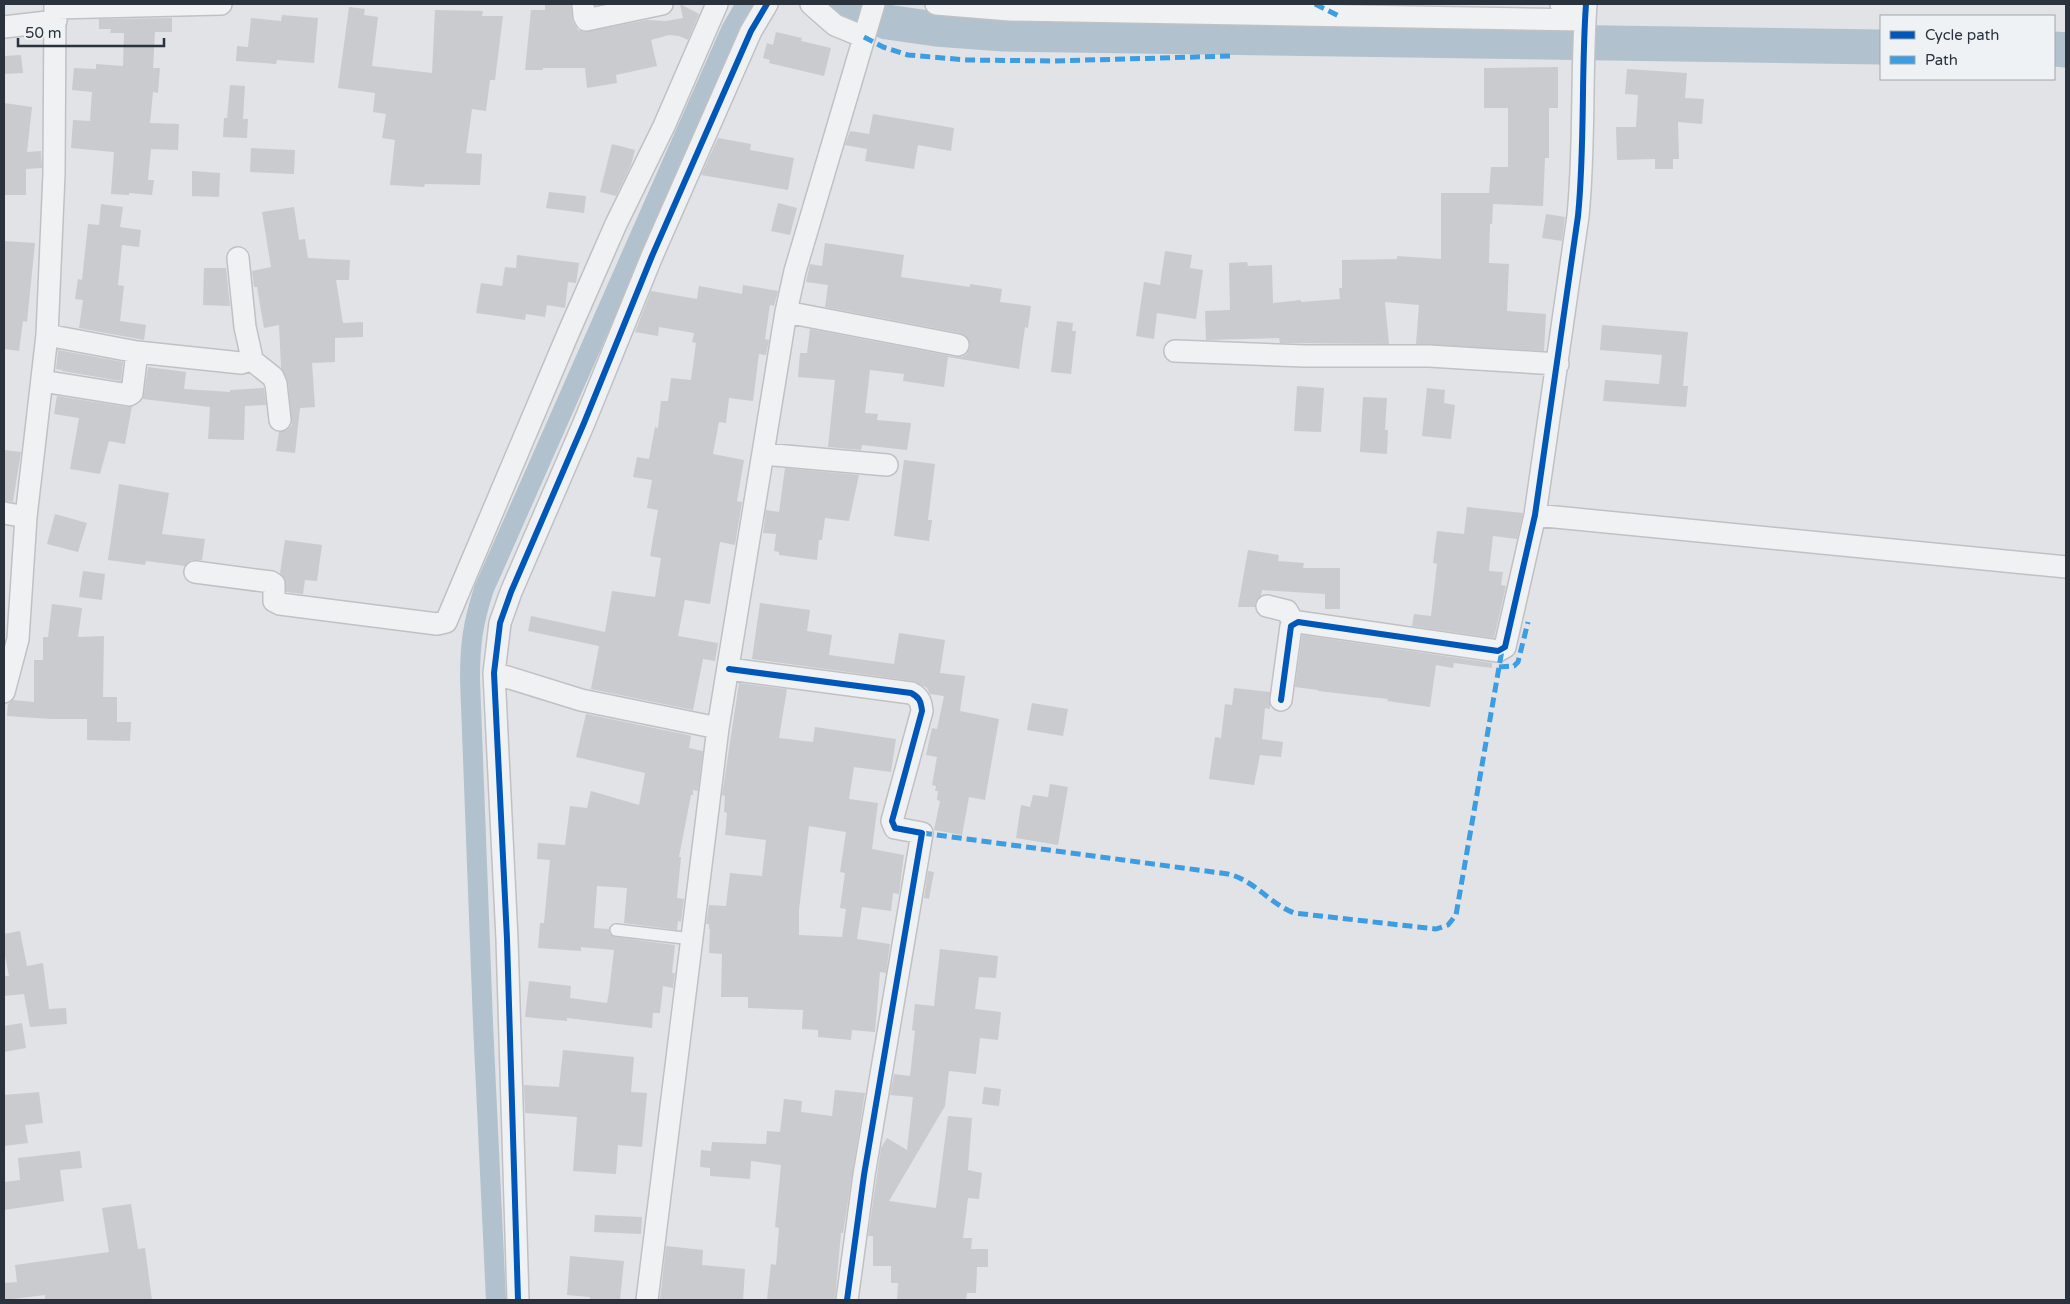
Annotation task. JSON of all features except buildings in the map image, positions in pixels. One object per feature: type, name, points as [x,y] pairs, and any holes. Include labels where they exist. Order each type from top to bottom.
[{"type":"street","points":[[4,26],[55,11],[221,4]]},
{"type":"street","points":[[582,4],[586,20],[662,4]]},
{"type":"street","points":[[196,572],[271,582],[274,584],[274,600],[280,604],[437,624],[446,622],[566,336],[616,224],[664,126],[717,4]]},
{"type":"street","points":[[518,1300],[507,939],[494,673],[500,623],[511,592],[584,423],[664,229],[751,31],[767,4]]},
{"type":"street","points":[[647,1300],[718,728],[786,312],[795,271],[869,22],[835,25],[810,4]]},
{"type":"street","points":[[936,4],[1010,10],[1585,16]]},
{"type":"street","points":[[1561,4],[1585,16]]},
{"type":"street","points":[[4,692],[18,639],[26,517],[47,335],[54,174],[55,11]]},
{"type":"street","points":[[1281,700],[1291,626],[1298,622],[1498,651],[1505,647],[1535,515],[1558,364],[1580,192],[1582,64],[1585,16]]},
{"type":"street","points":[[47,335],[137,352],[241,363],[247,361],[251,354],[245,327],[238,258]]},
{"type":"street","points":[[786,312],[958,345]]},
{"type":"street","points":[[1175,351],[1305,356],[1429,356],[1558,364]]},
{"type":"street","points":[[42,381],[129,395],[132,393],[137,352]]},
{"type":"street","points":[[249,358],[273,377],[276,384],[280,420]]},
{"type":"street","points":[[763,454],[887,465]]},
{"type":"street","points":[[4,513],[26,517]]},
{"type":"street","points":[[1535,515],[2066,567]]},
{"type":"street","points":[[1267,606],[1287,611],[1294,623]]},
{"type":"street","points":[[728,669],[911,693],[918,696],[921,702],[922,711],[892,821],[895,828],[922,833],[864,1175],[847,1300]]},
{"type":"street","points":[[494,673],[581,700],[718,728]]},
{"type":"lane","points":[[616,930],[692,939]]},
{"type":"waterway","points":[[496,1300],[470,679],[472,644],[477,612],[484,589],[731,30],[746,4]]},
{"type":"waterway","points":[[848,4],[887,22],[936,29],[1003,34],[1880,47]]},
{"type":"waterway","points":[[2055,49],[2066,50]]},
{"type":"marked path","points":[[1315,4],[1339,16]]},
{"type":"marked path","points":[[864,37],[883,47],[908,55],[967,60],[1053,61],[1231,56]]},
{"type":"marked path","points":[[1499,667],[1514,666],[1518,662],[1528,622]]},
{"type":"marked path","points":[[922,833],[1228,874],[1246,881],[1277,904],[1294,913],[1436,929],[1448,925],[1456,915],[1502,650]]},
{"type":"cycle path","points":[[518,1300],[507,939],[494,673],[500,623],[511,592],[584,423],[652,256],[751,31],[767,4]]},
{"type":"cycle path","points":[[1281,700],[1291,626],[1298,622],[1498,651],[1505,647],[1535,515],[1578,216],[1582,163],[1586,4]]},
{"type":"cycle path","points":[[729,669],[911,693],[918,698],[922,708],[892,821],[895,828],[922,833],[864,1175],[847,1300]]}]
